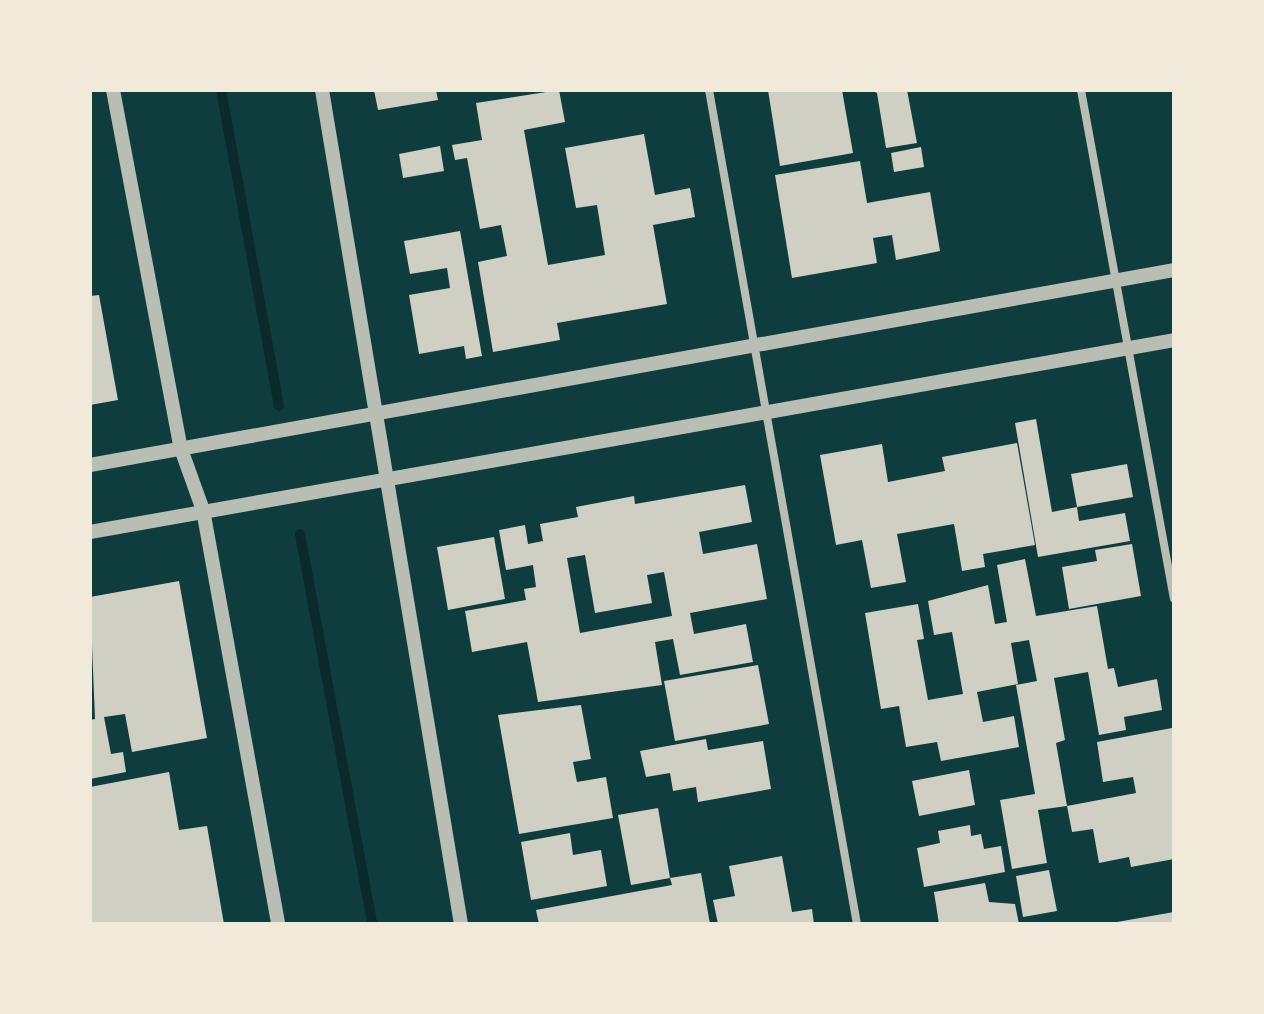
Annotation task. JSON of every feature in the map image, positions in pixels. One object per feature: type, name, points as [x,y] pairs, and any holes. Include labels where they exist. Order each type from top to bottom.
[{"type":"street","points":[[113,90],[181,449],[203,510],[278,924]]},
{"type":"street","points":[[322,90],[385,483],[461,924]]},
{"type":"street","points":[[709,90],[758,345],[857,924]]},
{"type":"street","points":[[1081,90],[1174,599]]},
{"type":"street","points":[[90,465],[1174,270]]},
{"type":"street","points":[[90,532],[203,510],[385,483],[769,409],[1174,340]]},
{"type":"building","points":[[374,90],[436,90],[438,100],[378,110]]},
{"type":"building","points":[[559,90],[565,122],[524,130],[548,265],[605,255],[597,205],[576,208],[565,148],[644,134],[655,195],[690,188],[695,217],[653,225],[667,304],[557,323],[560,340],[493,352],[478,262],[507,256],[501,225],[480,229],[467,158],[455,160],[452,145],[482,140],[476,103]]},
{"type":"building","points":[[768,90],[842,90],[853,153],[780,166]]},
{"type":"building","points":[[871,90],[907,90],[917,143],[886,148],[877,93]]},
{"type":"building","points":[[440,146],[444,171],[403,178],[399,154]]},
{"type":"building","points":[[921,147],[924,167],[894,172],[891,153]]},
{"type":"building","points":[[860,161],[867,203],[930,192],[940,251],[896,260],[892,235],[873,238],[877,263],[792,278],[775,175]]},
{"type":"building","points":[[460,231],[482,356],[466,359],[464,346],[419,354],[409,295],[450,288],[447,268],[410,274],[404,241]]},
{"type":"building","points":[[99,295],[118,400],[90,405],[90,296]]},
{"type":"building","points":[[1036,419],[1052,512],[1077,507],[1079,521],[1125,513],[1130,541],[1038,557],[1015,423]]},
{"type":"building","points":[[1017,443],[1035,545],[983,554],[985,567],[962,571],[954,524],[897,534],[906,582],[871,588],[862,540],[836,545],[820,455],[882,444],[888,482],[945,471],[942,457]]},
{"type":"building","points":[[1127,464],[1133,497],[1077,507],[1071,474]]},
{"type":"building","points":[[745,485],[752,522],[699,532],[703,554],[757,544],[767,599],[690,613],[694,634],[746,624],[753,662],[680,675],[673,639],[655,642],[662,685],[538,702],[527,642],[472,652],[465,611],[526,600],[524,589],[536,587],[533,565],[506,570],[499,530],[525,525],[528,544],[543,541],[540,524],[578,517],[576,507],[634,496],[635,504]],"holes":[[[585,555],[595,613],[652,603],[647,575],[664,572],[672,616],[580,633],[567,558]]]},
{"type":"building","points":[[494,537],[505,599],[448,610],[437,547]]},
{"type":"building","points":[[1132,544],[1141,596],[1069,609],[1062,567],[1097,561],[1095,550]]},
{"type":"building","points":[[1025,559],[1036,616],[1097,606],[1108,669],[1114,668],[1118,687],[1157,679],[1162,710],[1124,717],[1126,730],[1099,735],[1088,672],[1054,678],[1065,740],[1056,743],[1067,806],[1038,810],[1047,863],[1012,869],[1000,800],[1035,794],[1016,685],[1037,681],[1029,640],[1011,643],[1018,684],[977,692],[983,722],[1014,716],[1019,747],[941,761],[937,742],[906,747],[899,706],[881,709],[865,613],[918,604],[924,639],[917,640],[928,700],[963,694],[952,632],[934,635],[928,601],[988,585],[995,624],[1007,622],[997,565]]},
{"type":"building","points":[[179,581],[207,738],[132,752],[125,714],[104,717],[111,754],[123,752],[126,772],[90,779],[90,720],[95,719],[90,597]]},
{"type":"building","points":[[758,665],[769,724],[675,741],[664,681]]},
{"type":"building","points":[[581,705],[591,759],[573,762],[577,782],[606,777],[613,818],[519,834],[498,715]]},
{"type":"building","points":[[1172,728],[1174,859],[1131,867],[1129,857],[1099,863],[1093,829],[1072,832],[1067,806],[1136,793],[1133,777],[1103,782],[1097,742]]},
{"type":"building","points":[[706,739],[708,750],[763,741],[771,789],[698,802],[696,787],[673,791],[670,773],[646,777],[640,751]]},
{"type":"building","points":[[969,770],[975,805],[919,816],[912,781]]},
{"type":"building","points":[[169,772],[179,830],[207,826],[224,924],[90,924],[90,787]]},
{"type":"building","points":[[658,808],[670,878],[631,885],[618,815]]},
{"type":"building","points":[[970,825],[971,836],[981,834],[984,849],[1001,846],[1005,872],[924,887],[917,848],[940,843],[938,831]]},
{"type":"building","points":[[570,833],[573,855],[601,850],[607,886],[531,900],[521,842]]},
{"type":"building","points":[[782,856],[792,912],[812,909],[814,924],[718,924],[713,900],[735,896],[729,866]]},
{"type":"building","points":[[1049,870],[1057,911],[1023,917],[1016,876]]},
{"type":"building","points":[[701,873],[710,924],[539,924],[536,910],[672,885],[670,878]]},
{"type":"building","points":[[985,883],[989,902],[1015,904],[1019,924],[939,924],[934,892]]},
{"type":"building","points":[[1174,912],[1174,924],[1117,924],[1117,922]]},
{"type":"waterway","points":[[221,90],[279,406]]},
{"type":"waterway","points":[[300,534],[372,924]]}]
